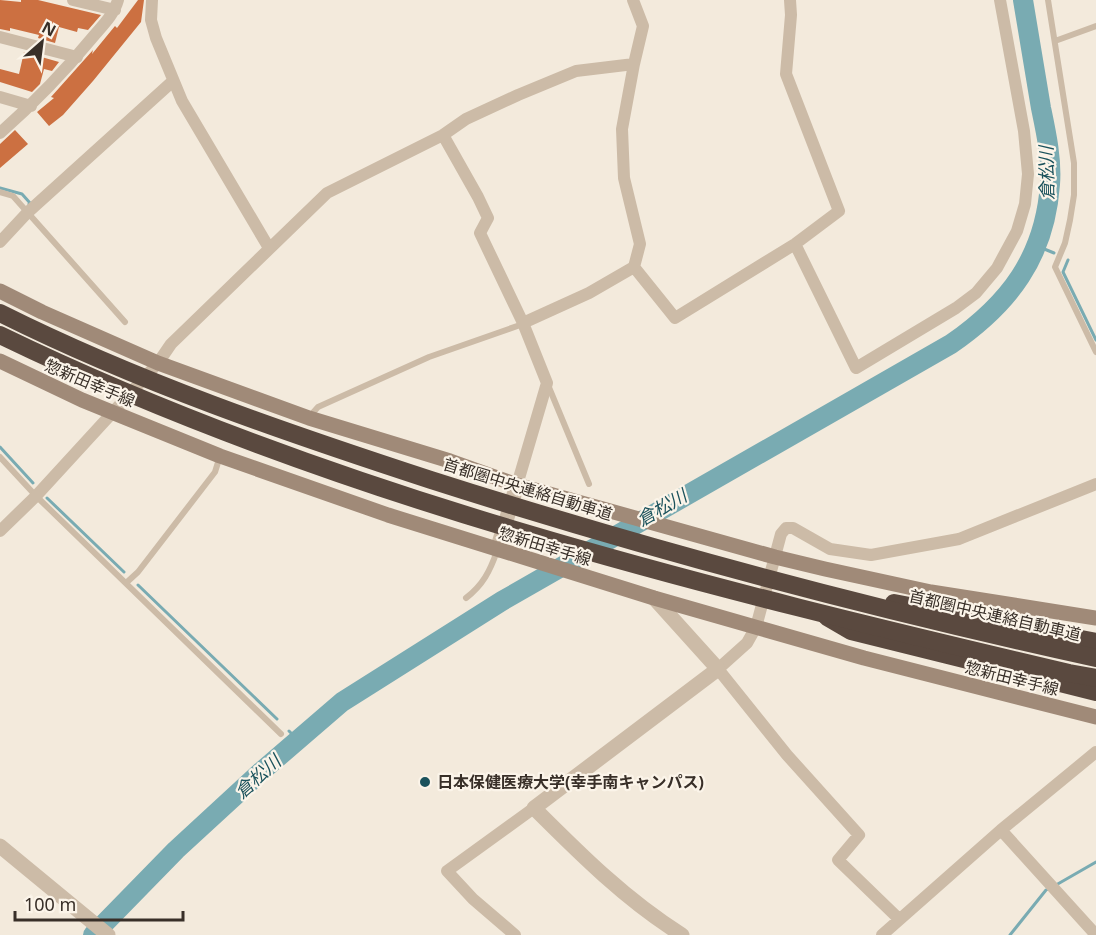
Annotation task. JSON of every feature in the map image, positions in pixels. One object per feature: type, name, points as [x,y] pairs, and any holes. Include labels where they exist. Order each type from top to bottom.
[{"type":"highway","name":"首都圏中央連絡自動車道","points":[[0,313],[175,391],[280,429],[501,502],[746,574],[845,600],[1096,658]]},
{"type":"highway","points":[[0,334],[78,373],[143,400],[288,455],[457,511],[817,612],[1096,678]]},
{"type":"highway","points":[[845,600],[890,602],[1096,642]]},
{"type":"highway","points":[[817,612],[851,631],[1096,692]]},
{"type":"main road","points":[[0,291],[158,363],[309,418],[450,461],[517,485],[775,557],[931,592],[1096,618]]},
{"type":"main road","name":"惣新田幸手線","points":[[0,361],[112,412],[220,456],[388,515],[654,598],[907,670],[1096,717]]},
{"type":"street","points":[[73,0],[117,5]]},
{"type":"street","points":[[152,0],[151,20],[173,81],[188,111],[269,248]]},
{"type":"street","points":[[523,323],[589,293],[634,267],[640,244],[624,178],[622,129],[643,26],[633,0]]},
{"type":"street","points":[[634,267],[675,318],[795,244],[839,211],[786,74],[791,15],[790,0]]},
{"type":"street","points":[[795,244],[856,368],[956,308],[976,293],[997,268],[1017,231],[1025,204],[1028,174],[1024,131],[1000,0]]},
{"type":"street","points":[[0,133],[31,106],[77,57],[117,5]]},
{"type":"street","points":[[0,37],[77,57]]},
{"type":"street","points":[[0,531],[36,496],[158,363],[171,344],[327,193],[443,135],[466,119],[576,71],[634,64]]},
{"type":"street","points":[[0,242],[27,213],[173,81]]},
{"type":"street","points":[[0,97],[31,106]]},
{"type":"street","points":[[443,135],[488,218],[480,232],[523,323],[547,383],[497,550]]},
{"type":"street","points":[[515,935],[473,899],[447,871],[718,669],[747,643],[756,627],[781,534],[786,528],[794,528],[830,549],[871,555],[959,538],[1096,484]]},
{"type":"street","points":[[654,598],[718,669],[787,755],[859,835],[838,860],[899,919]]},
{"type":"street","points":[[882,935],[1001,830],[1096,752]]},
{"type":"street","points":[[534,808],[589,864],[651,916],[681,935]]},
{"type":"street","points":[[1001,830],[1096,935]]},
{"type":"street","points":[[0,846],[108,935]]},
{"type":"lane","points":[[1048,0],[1074,163],[1074,195],[1070,220],[1065,243],[1055,267],[1096,352]]},
{"type":"lane","points":[[1055,41],[1096,26]]},
{"type":"lane","points":[[0,192],[13,196],[125,322]]},
{"type":"lane","points":[[309,418],[318,407],[429,357],[523,323]]},
{"type":"lane","points":[[547,383],[589,484]]},
{"type":"lane","points":[[126,583],[138,572],[215,472],[220,456]]},
{"type":"lane","points":[[0,457],[36,496],[281,734]]},
{"type":"lane","points":[[466,598],[483,583],[497,550]]},
{"type":"building","points":[[0,0],[21,2],[21,0],[38,0],[101,15],[88,30],[78,28],[77,32],[59,27],[55,43],[38,38],[39,35],[10,28],[10,31],[0,29]]},
{"type":"building","points":[[138,0],[144,0],[141,22],[63,115],[49,126],[37,112],[54,98],[51,97],[115,26],[117,28]]},
{"type":"building","points":[[24,52],[59,62],[52,71],[44,69],[40,84],[32,92],[0,82],[0,69],[19,74]]},
{"type":"building","points":[[15,130],[28,144],[0,168],[0,144]]},
{"type":"waterway","name":"倉松川","points":[[93,935],[176,850],[263,770],[342,702],[502,601],[951,344],[990,312],[1006,295],[1032,256],[1041,234],[1050,184],[1048,146],[1023,0]]},
{"type":"waterway","points":[[0,188],[22,194],[29,204]]},
{"type":"waterway","points":[[1037,246],[1054,253]]},
{"type":"waterway","points":[[1068,260],[1063,272],[1096,340]]},
{"type":"waterway","points":[[0,447],[33,483]]},
{"type":"waterway","points":[[47,498],[124,572]]},
{"type":"waterway","points":[[138,585],[277,719]]},
{"type":"waterway","points":[[289,731],[298,740]]},
{"type":"waterway","points":[[1056,885],[1096,862]]},
{"type":"waterway","points":[[1010,935],[1050,888]]},
{"type":"place","name":"日本保健医療大学(幸手南キャンパス)","points":[[425,782]]}]
